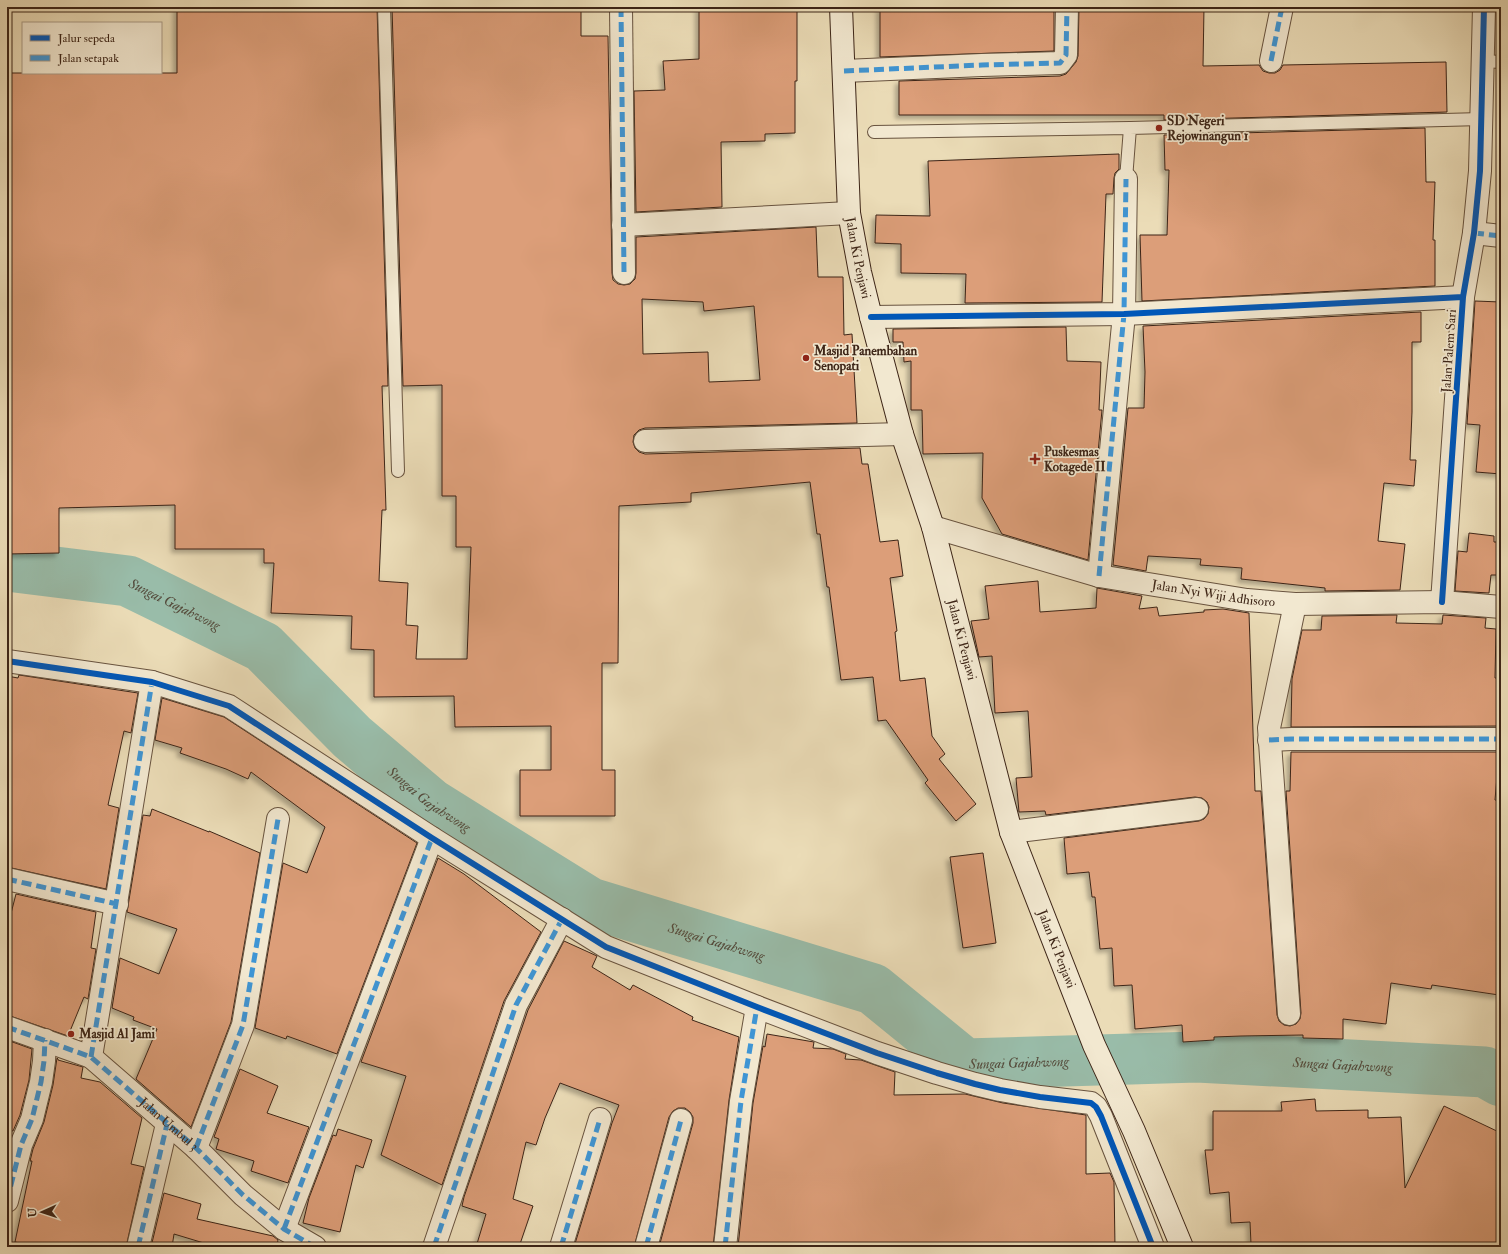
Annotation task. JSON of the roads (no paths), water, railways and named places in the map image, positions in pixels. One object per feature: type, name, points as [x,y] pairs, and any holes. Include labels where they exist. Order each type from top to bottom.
[{"type":"street","points":[[621,7],[624,273]]},
{"type":"street","name":"Jalan Ki Penjawi","points":[[841,7],[844,71],[852,134],[849,213],[871,317],[902,434],[933,527],[1011,832],[1094,1045],[1134,1132],[1182,1247]]},
{"type":"street","points":[[844,71],[1060,63],[1066,55],[1067,7]]},
{"type":"street","points":[[1272,61],[1282,7]]},
{"type":"street","name":"Jalan Palem Sari","points":[[1442,602],[1463,297],[1474,234],[1480,171],[1482,119],[1492,62],[1484,7]]},
{"type":"street","points":[[1099,576],[1124,314],[1126,179]]},
{"type":"street","points":[[623,225],[849,213]]},
{"type":"street","points":[[1474,234],[1501,236]]},
{"type":"street","points":[[871,317],[1124,314],[1463,297]]},
{"type":"street","points":[[645,441],[902,434]]},
{"type":"street","name":"Jalan Nyi Wiji Adhisoro","points":[[933,527],[1099,576],[1247,600],[1295,604],[1442,602],[1501,607]]},
{"type":"street","points":[[1289,1014],[1268,728],[1295,604]]},
{"type":"street","points":[[7,661],[152,682],[229,706],[432,838],[606,947],[877,1053],[974,1084],[1040,1097],[1091,1103],[1096,1106],[1101,1116],[1152,1247]]},
{"type":"street","points":[[91,1057],[152,682]]},
{"type":"street","points":[[1269,740],[1501,739]]},
{"type":"street","points":[[1011,832],[1197,809]]},
{"type":"street","points":[[196,1148],[243,1025],[278,819]]},
{"type":"street","points":[[284,1229],[432,838]]},
{"type":"street","points":[[7,879],[117,904]]},
{"type":"street","points":[[434,1247],[516,1005],[562,919]]},
{"type":"street","points":[[725,1247],[741,1101],[757,1007]]},
{"type":"street","name":"Jalan Umbul 3","points":[[7,1027],[91,1057],[196,1148],[243,1195],[284,1229],[315,1247]]},
{"type":"street","points":[[7,1201],[21,1145],[32,1119],[41,1082],[45,1040]]},
{"type":"street","points":[[561,1247],[600,1119]]},
{"type":"street","points":[[646,1247],[681,1120]]},
{"type":"street","points":[[138,1247],[167,1124]]},
{"type":"lane","points":[[384,7],[398,471]]},
{"type":"lane","points":[[874,132],[1130,128],[1482,119]]},
{"type":"lane","points":[[1126,179],[1130,128]]},
{"type":"waterway","name":"Sungai Gajahwong","points":[[7,566],[128,581],[263,647],[352,737],[431,804],[590,903],[873,989],[965,1064],[1197,1057],[1485,1072],[1501,1081]]},
{"type":"place","name":"SD Negeri Rejowinangun 1","points":[[1159,128]]},
{"type":"place","name":"Masjid Panembahan Senopati","points":[[806,358]]},
{"type":"place","name":"Puskesmas Kotagede II","points":[[1035,459]]},
{"type":"place","name":"Masjid Al Jami","points":[[71,1034]]}]
